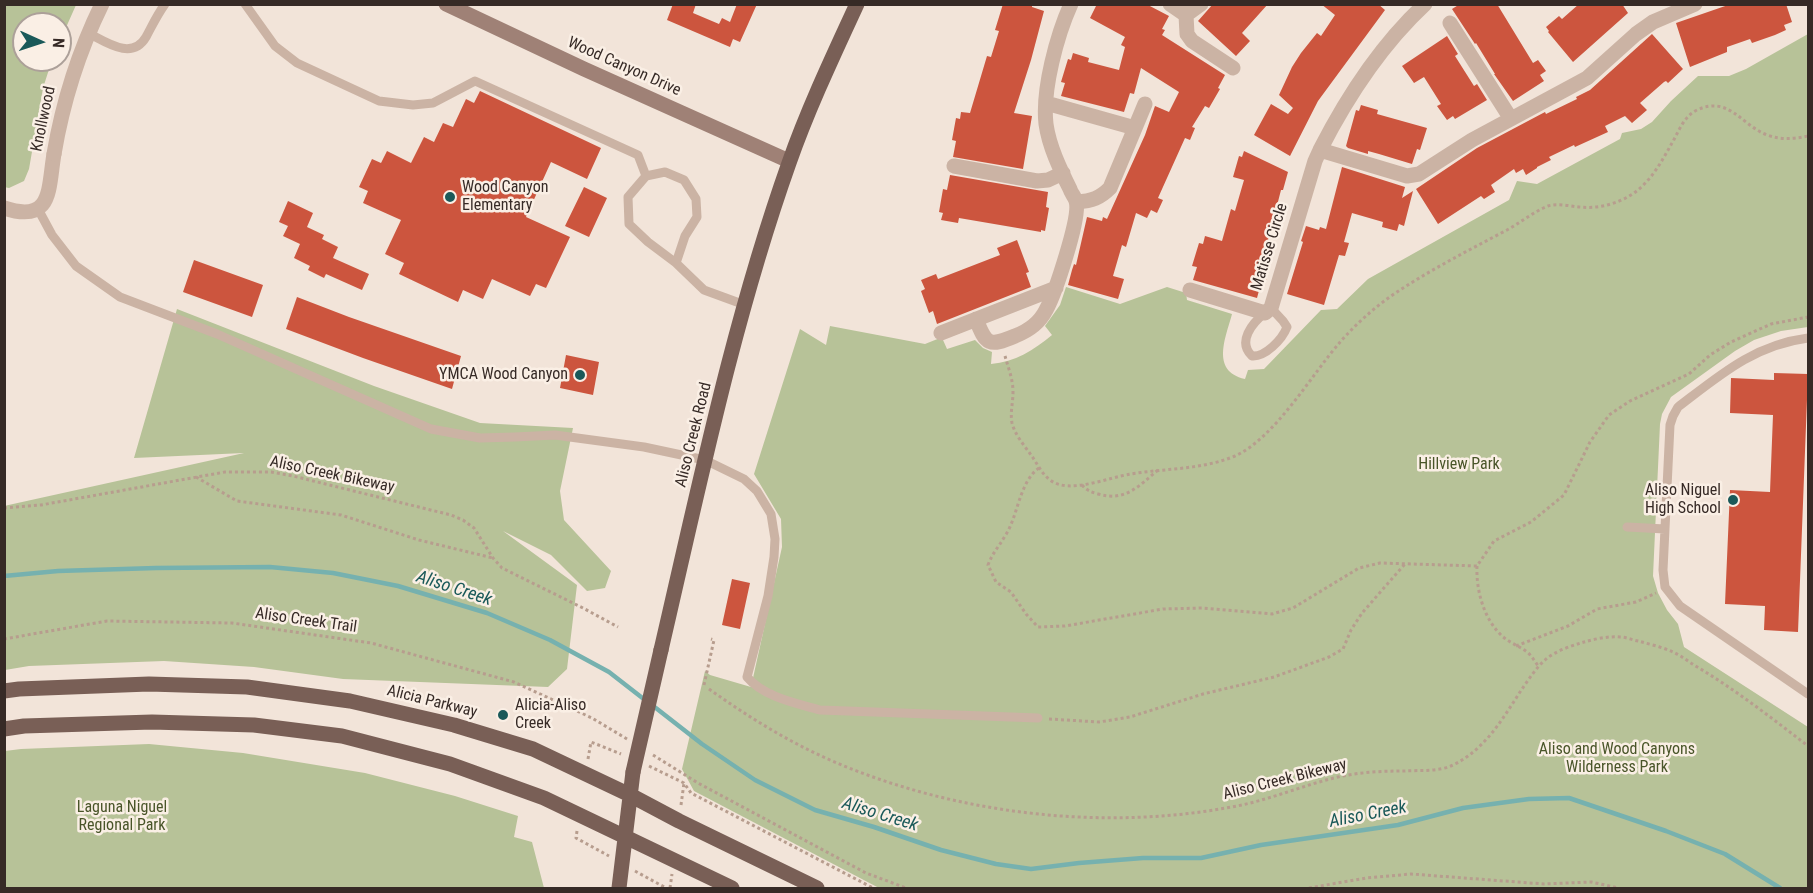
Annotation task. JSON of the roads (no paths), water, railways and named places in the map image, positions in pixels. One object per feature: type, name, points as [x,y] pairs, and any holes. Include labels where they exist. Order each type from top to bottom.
[{"type":"main road","name":"Wood Canyon Drive","points":[[446,4],[594,74],[789,161]]},
{"type":"main road","name":"Aliso Creek Road","points":[[619,888],[634,766],[705,460],[745,305],[789,161],[857,4]]},
{"type":"main road","name":"Alicia Parkway","points":[[4,691],[149,684],[247,687],[350,701],[454,725],[533,749],[817,888]]},
{"type":"main road","points":[[4,729],[24,726],[152,722],[254,725],[342,736],[450,764],[544,798],[732,888]]},
{"type":"street","name":"Knollwood","points":[[38,210],[43,205],[47,194],[60,118],[72,75],[102,4]]},
{"type":"street","points":[[976,319],[982,336],[993,343],[1000,343],[1023,333],[1035,324],[1046,312],[1056,288],[1072,232],[1077,202],[1050,142],[1046,124],[1046,103],[1049,75],[1065,17],[1071,4]]},
{"type":"street","points":[[1170,4],[1186,15]]},
{"type":"street","points":[[1186,15],[1201,4]]},
{"type":"street","name":"Matisse Circle","points":[[1190,290],[1268,310],[1315,161],[1338,114],[1393,37],[1425,4]]},
{"type":"street","points":[[1320,150],[1407,176],[1419,174],[1472,140],[1587,78],[1636,34],[1653,22],[1695,4]]},
{"type":"street","points":[[1186,15],[1187,33],[1192,41],[1233,68]]},
{"type":"street","points":[[1450,23],[1511,119]]},
{"type":"street","points":[[1046,103],[1135,128]]},
{"type":"street","points":[[1077,202],[1101,197],[1110,188],[1145,104]]},
{"type":"street","points":[[954,166],[1037,181],[1048,180],[1063,173]]},
{"type":"street","points":[[4,208],[28,213],[38,210]]},
{"type":"street","points":[[941,333],[1056,288]]},
{"type":"lane","points":[[88,33],[119,48],[130,50],[140,45],[165,4]]},
{"type":"lane","points":[[245,4],[275,46],[297,63],[379,101],[413,105],[433,103],[475,81],[638,155],[646,176]]},
{"type":"lane","points":[[675,263],[685,236],[697,217],[696,200],[684,180],[665,172],[646,176],[628,197],[629,224],[704,290],[745,305]]},
{"type":"lane","points":[[38,210],[52,235],[76,266],[120,297],[217,334],[431,429],[480,438],[555,435],[644,447],[705,460],[745,480],[757,490],[771,514],[775,539],[768,596],[747,677],[755,686],[787,701],[820,710],[1038,718]]},
{"type":"lane","points":[[1268,310],[1287,327],[1284,335],[1264,353],[1258,357],[1252,356],[1246,351],[1245,343],[1248,333],[1253,322],[1268,310]]},
{"type":"lane","points":[[1807,689],[1680,606],[1665,587],[1663,570],[1670,425],[1678,407],[1734,364],[1783,343],[1809,338]]},
{"type":"lane","points":[[1627,527],[1665,529]]},
{"type":"waterway","name":"Aliso Creek","points":[[4,576],[58,571],[156,568],[270,567],[333,573],[398,586],[487,613],[550,640],[609,672],[645,700]]},
{"type":"waterway","name":"Aliso Creek","points":[[652,705],[702,744],[755,780],[815,810],[941,850],[996,864],[1031,869],[1143,858],[1201,858],[1261,845],[1398,825],[1463,808],[1529,799],[1569,798],[1725,854],[1780,888]]},
{"type":"place","name":"Wood Canyon Elementary","points":[[450,197]]},
{"type":"place","name":"YMCA Wood Canyon","points":[[580,375]]},
{"type":"place","name":"Aliso Niguel High School","points":[[1733,500]]},
{"type":"place","name":"Alicia-Aliso Creek","points":[[503,715]]},
{"type":"park label","name":"Hillview Park","points":[[1459,465]]},
{"type":"park label","name":"Aliso and Wood Canyons Wilderness Park","points":[[1617,759]]},
{"type":"park label","name":"Laguna Niguel Regional Park","points":[[122,817]]}]
